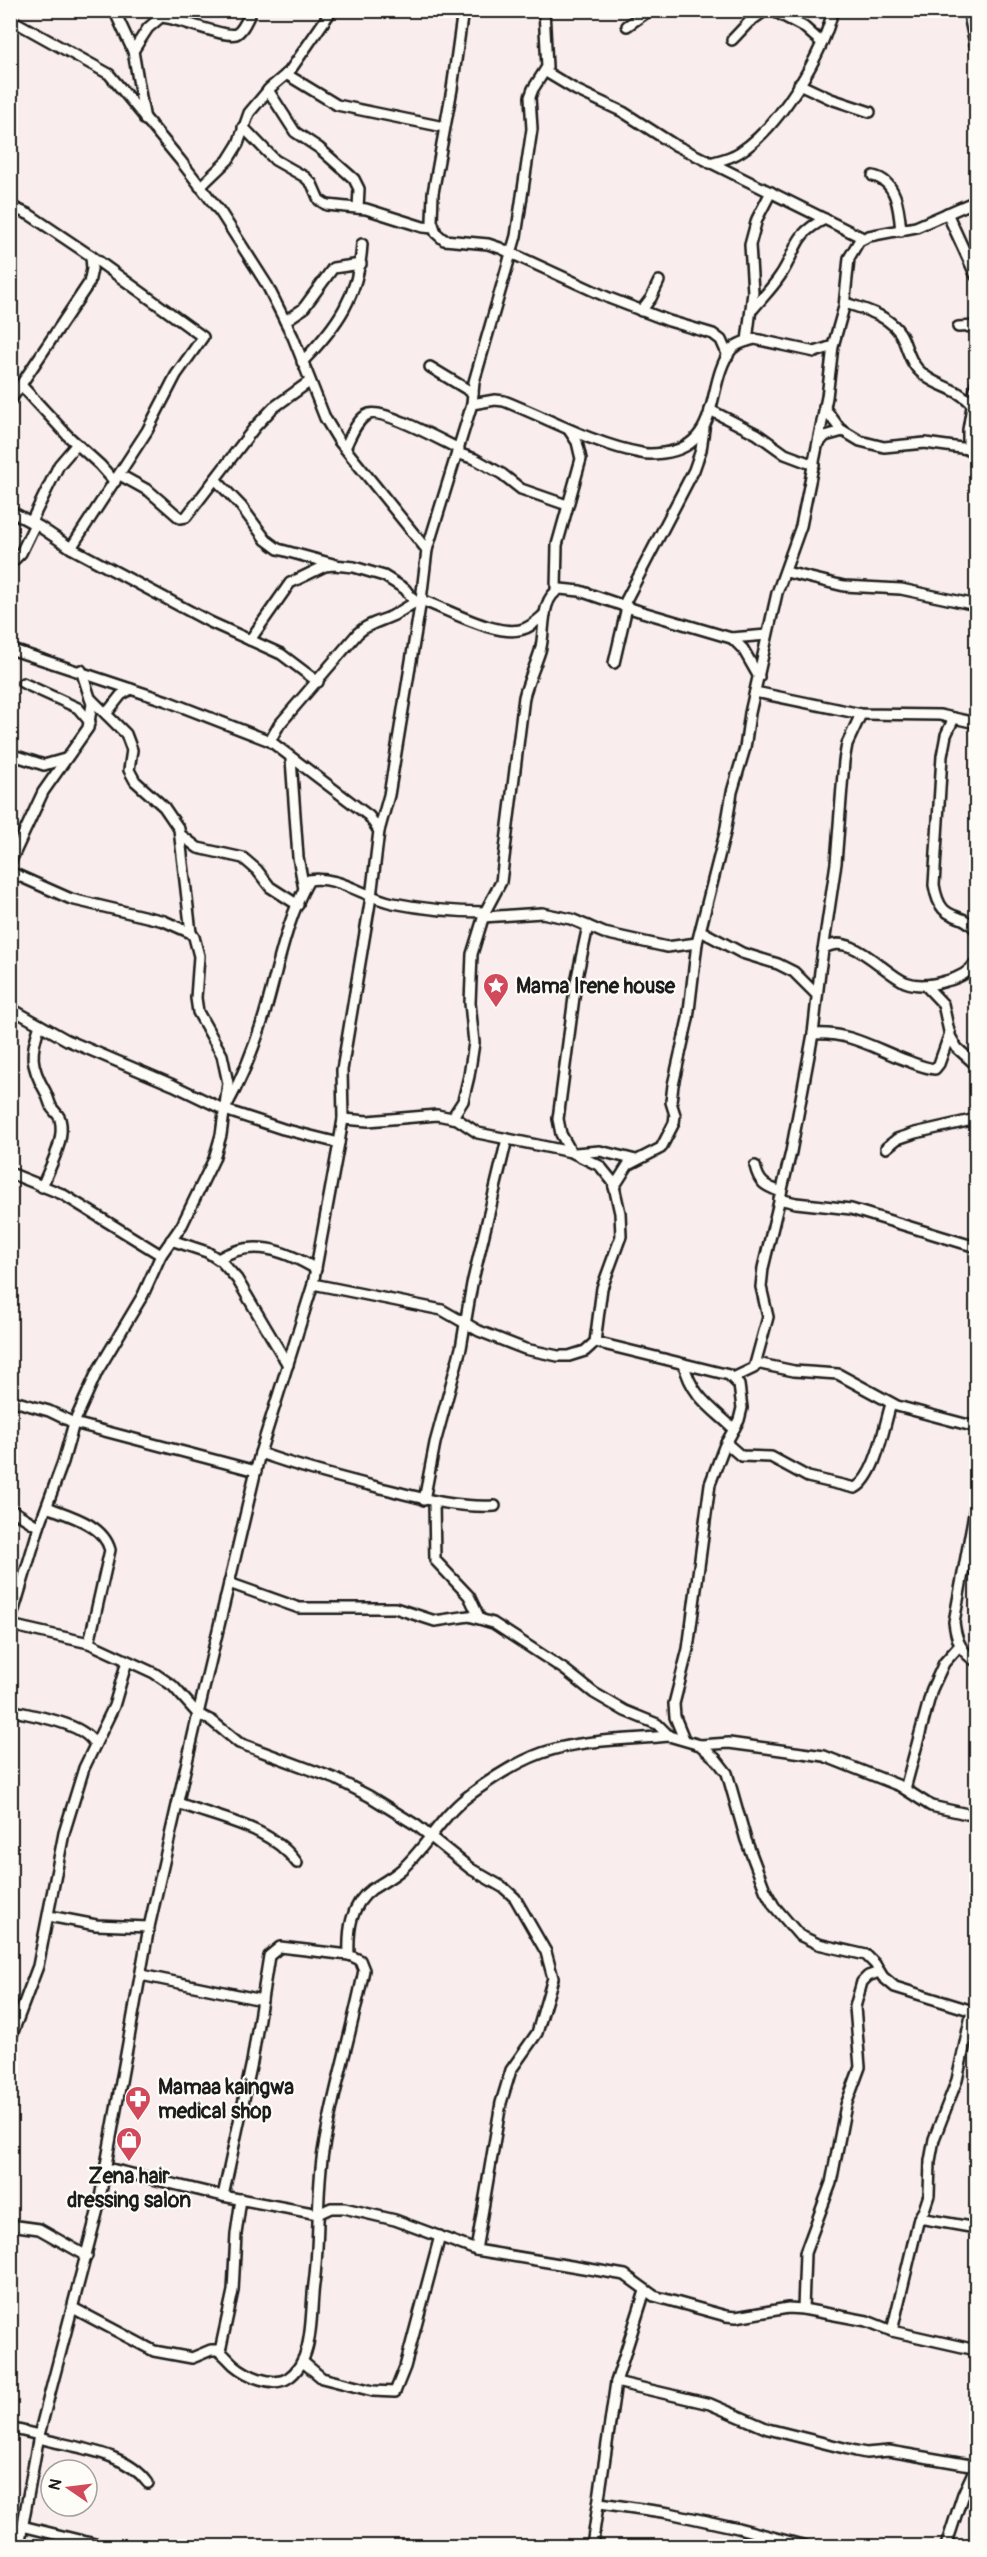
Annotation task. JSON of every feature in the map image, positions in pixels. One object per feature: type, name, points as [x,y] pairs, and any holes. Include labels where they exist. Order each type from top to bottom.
[{"type":"street","points":[[114,10],[133,51],[145,120]]},
{"type":"street","points":[[133,51],[148,28],[161,17],[220,33],[235,34],[241,30],[252,10]]},
{"type":"street","points":[[200,187],[221,169],[233,153],[249,113],[268,90],[286,74],[332,10]]},
{"type":"street","points":[[463,10],[433,193],[431,210],[433,228],[444,240],[488,244],[641,310],[712,334],[721,340],[728,356]]},
{"type":"street","points":[[627,26],[650,10]]},
{"type":"street","points":[[732,40],[749,22],[766,10]]},
{"type":"street","points":[[772,10],[804,27],[822,43]]},
{"type":"street","points":[[710,163],[725,159],[753,142],[782,110],[822,43],[833,10]]},
{"type":"street","points":[[968,10],[976,50]]},
{"type":"street","points":[[18,2547],[39,2437],[87,2256],[106,2168],[149,1927],[198,1714],[260,1454],[313,1284],[343,1119],[342,1070],[371,897],[379,831],[389,795],[427,550],[472,404],[473,393],[511,254],[522,201],[532,129],[530,97],[532,89],[546,72],[543,11]]},
{"type":"street","points":[[10,19],[109,74],[221,213],[267,285],[285,321],[325,418],[345,448],[427,550]]},
{"type":"street","points":[[546,72],[576,90],[623,112],[673,144],[863,238]]},
{"type":"street","points":[[286,74],[343,107],[444,127]]},
{"type":"street","points":[[799,84],[831,99],[870,112]]},
{"type":"street","points":[[268,90],[295,132],[319,148],[358,183],[360,196],[358,208]]},
{"type":"street","points":[[243,128],[275,160],[305,177],[312,184],[322,202],[334,208],[358,208],[433,228]]},
{"type":"street","points":[[873,176],[883,178],[892,188],[901,231]]},
{"type":"street","points":[[747,340],[753,309],[750,245],[757,219],[771,192]]},
{"type":"street","points":[[614,1186],[623,1171],[636,1160],[659,1150],[674,1123],[675,1115],[671,1099],[688,1019],[697,943],[725,833],[732,792],[746,748],[755,692],[777,593],[801,526],[824,407],[832,346],[845,303],[849,258],[855,245],[863,238],[916,227],[976,201]]},
{"type":"street","points":[[10,206],[30,215],[91,256],[203,337],[176,375],[147,431],[71,548]]},
{"type":"street","points":[[947,213],[976,276]]},
{"type":"street","points":[[753,309],[779,277],[801,235],[808,228],[825,219]]},
{"type":"street","points":[[302,362],[317,347],[346,307],[357,282],[362,244]]},
{"type":"street","points":[[10,401],[89,283],[93,269],[91,256]]},
{"type":"street","points":[[285,321],[303,309],[333,268],[361,264]]},
{"type":"street","points":[[641,310],[651,298],[658,281]]},
{"type":"street","points":[[845,303],[885,318],[902,336],[914,366],[926,376],[974,401]]},
{"type":"street","points":[[958,327],[976,326]]},
{"type":"street","points":[[472,404],[495,400],[504,401],[569,430],[642,453],[675,452],[686,447],[698,436],[732,349],[747,340],[755,339],[815,352],[832,346]]},
{"type":"street","points":[[430,368],[473,393]]},
{"type":"street","points":[[21,385],[76,444],[117,478],[149,490],[184,519],[255,427],[273,408],[309,382]]},
{"type":"street","points":[[824,407],[843,431],[860,441],[884,447],[925,443],[972,450],[968,430],[976,383]]},
{"type":"street","points":[[710,410],[757,434],[784,454],[814,465]]},
{"type":"street","points":[[345,448],[362,419],[368,414],[377,413],[396,419],[475,459],[502,474],[521,489],[567,505]]},
{"type":"street","points":[[614,663],[625,607],[694,470],[701,450],[705,422]]},
{"type":"street","points":[[452,1118],[463,1101],[474,1043],[470,1003],[472,954],[484,914],[501,882],[524,697],[540,652],[545,614],[556,590],[557,545],[581,455],[577,442],[569,430]]},
{"type":"street","points":[[817,445],[825,436],[843,431]]},
{"type":"street","points":[[10,564],[21,553],[59,465],[76,444]]},
{"type":"street","points":[[216,480],[241,506],[266,540],[278,549],[384,576],[405,589],[418,601],[493,628],[508,631],[525,629],[545,614]]},
{"type":"street","points":[[10,511],[71,548],[210,622],[290,658],[318,682]]},
{"type":"street","points":[[250,640],[290,583],[304,574],[334,564]]},
{"type":"street","points":[[786,572],[844,586],[901,589],[976,605]]},
{"type":"street","points":[[556,590],[580,591],[625,607],[731,638],[767,635]]},
{"type":"street","points":[[270,741],[279,725],[366,626],[418,601]]},
{"type":"street","points":[[731,638],[743,649],[759,677]]},
{"type":"street","points":[[10,648],[81,670],[216,718],[270,741],[369,816],[379,831]]},
{"type":"street","points":[[10,863],[43,792],[69,757],[90,722],[92,712],[90,698],[81,670]]},
{"type":"street","points":[[23,683],[78,708],[90,722]]},
{"type":"street","points":[[106,714],[121,695],[131,689]]},
{"type":"street","points":[[755,692],[861,714],[929,714],[976,723]]},
{"type":"street","points":[[90,698],[126,734],[132,750],[129,768],[135,781],[164,807],[181,835],[198,848],[243,858],[257,870],[270,887],[298,904]]},
{"type":"street","points":[[733,1378],[752,1370],[756,1364],[768,1317],[761,1278],[791,1152],[813,1034],[836,863],[844,761],[847,744],[861,714]]},
{"type":"street","points":[[954,718],[946,735],[941,765],[934,885],[937,900],[946,912],[964,920],[976,930]]},
{"type":"street","points":[[10,754],[44,765],[69,757]]},
{"type":"street","points":[[291,759],[298,857],[304,889]]},
{"type":"street","points":[[181,835],[184,885],[191,933],[199,956],[196,998],[198,1012],[222,1055],[228,1083],[221,1135],[214,1159],[182,1226],[162,1255],[143,1295],[97,1372],[74,1423],[10,1624],[89,1643],[154,1673],[173,1686],[198,1714],[212,1721],[239,1743],[336,1779],[369,1796],[416,1825],[479,1875],[511,1894],[546,1952],[552,1973],[549,1998],[537,2033],[511,2070],[501,2103],[476,2250]]},
{"type":"street","points":[[10,873],[71,899],[164,921],[191,933]]},
{"type":"street","points":[[225,1110],[236,1089],[260,1025],[283,946],[304,889],[310,880],[332,880],[371,897],[437,910],[484,914],[542,913],[571,919],[604,933],[667,947],[697,943]]},
{"type":"street","points":[[573,1153],[561,1134],[558,1119],[579,965],[588,926]]},
{"type":"street","points":[[701,931],[742,953],[794,972],[817,995]]},
{"type":"street","points":[[823,949],[832,945],[855,948],[904,981],[925,985],[962,976],[972,969],[976,962]]},
{"type":"street","points":[[925,985],[943,1004],[950,1033],[957,1048],[976,1065]]},
{"type":"street","points":[[10,1008],[67,1040],[225,1110],[283,1129],[339,1143]]},
{"type":"street","points":[[40,1025],[32,1054],[33,1066],[36,1077],[61,1123],[58,1143],[42,1186]]},
{"type":"street","points":[[813,1034],[837,1034],[853,1038],[890,1055],[935,1069],[950,1033]]},
{"type":"street","points":[[313,1284],[442,1310],[466,1324],[525,1349],[558,1356],[579,1354],[595,1342],[602,1287],[621,1236],[620,1213],[614,1186],[608,1173],[600,1166],[573,1153],[472,1131],[464,1123],[452,1118],[426,1114],[388,1120],[343,1119]]},
{"type":"street","points":[[886,1148],[897,1139],[915,1133],[976,1119]]},
{"type":"street","points":[[478,1617],[469,1596],[435,1560],[429,1501],[435,1443],[466,1324],[472,1284],[507,1139]]},
{"type":"street","points":[[573,1153],[600,1151],[636,1160]]},
{"type":"street","points":[[755,1166],[761,1183],[780,1196],[851,1209],[976,1247]]},
{"type":"street","points":[[10,1173],[62,1194],[162,1255]]},
{"type":"street","points":[[171,1240],[199,1249],[218,1259],[237,1280],[288,1365]]},
{"type":"street","points":[[218,1259],[230,1251],[264,1247],[287,1254],[316,1269]]},
{"type":"street","points":[[595,1342],[720,1372],[733,1378],[739,1385],[742,1402],[741,1414],[726,1443],[710,1485],[689,1639],[674,1704],[675,1718],[684,1739]]},
{"type":"street","points":[[684,1364],[689,1385],[734,1429]]},
{"type":"street","points":[[756,1364],[794,1371],[838,1374],[891,1404],[976,1427]]},
{"type":"street","points":[[10,1400],[49,1411],[74,1423],[256,1471]]},
{"type":"street","points":[[726,1443],[741,1455],[771,1457],[808,1477],[855,1488],[862,1484],[869,1473],[891,1404]]},
{"type":"street","points":[[260,1454],[429,1501],[464,1506],[495,1506]]},
{"type":"street","points":[[976,1503],[955,1614],[955,1634],[968,1656],[976,1661]]},
{"type":"street","points":[[47,1507],[99,1530],[107,1540],[110,1550],[89,1643]]},
{"type":"street","points":[[10,1509],[39,1527]]},
{"type":"street","points":[[229,1583],[299,1608],[395,1608],[441,1622],[462,1616],[478,1617],[503,1630],[565,1670],[594,1693],[625,1711],[657,1724],[669,1736]]},
{"type":"street","points":[[905,1789],[932,1689],[944,1663],[960,1645]]},
{"type":"street","points":[[10,2040],[38,1966],[49,1916],[59,1851],[84,1768],[114,1706],[127,1661]]},
{"type":"street","points":[[10,1710],[78,1729],[95,1745]]},
{"type":"street","points":[[349,1955],[348,1934],[351,1918],[358,1905],[369,1892],[403,1868],[429,1836],[467,1797],[540,1754],[594,1743],[669,1736],[700,1746],[716,1759],[727,1773],[748,1849],[765,1890],[774,1906],[802,1937],[818,1944],[866,1955],[895,1987],[974,2012],[957,2080],[934,2139],[930,2161],[929,2195],[919,2218],[892,2331]]},
{"type":"street","points":[[700,1746],[729,1743],[814,1753],[854,1766],[905,1789],[931,1806],[976,1816]]},
{"type":"street","points":[[178,1803],[260,1832],[281,1845],[297,1863]]},
{"type":"street","points":[[49,1916],[96,1925],[149,1927]]},
{"type":"street","points":[[73,2308],[154,2351],[192,2358],[212,2350],[220,2351],[244,2372],[270,2381],[290,2377],[303,2362],[318,2255],[322,2155],[364,1970],[360,1960],[349,1955],[280,1947],[269,1956],[252,2062],[223,2196]]},
{"type":"street","points":[[803,2309],[805,2253],[831,2183],[846,2105],[860,2067],[855,2007],[862,1982],[868,1976],[879,1972]]},
{"type":"street","points":[[141,1975],[262,2000]]},
{"type":"street","points":[[106,2168],[223,2196],[318,2214],[338,2207],[395,2220],[476,2250],[626,2275],[654,2296],[726,2316],[735,2317],[789,2308],[803,2309],[867,2321],[892,2331],[976,2350]]},
{"type":"street","points":[[220,2351],[233,2291],[236,2234],[241,2199]]},
{"type":"street","points":[[919,2218],[976,2228]]},
{"type":"street","points":[[10,2225],[39,2229],[87,2256]]},
{"type":"street","points":[[303,2362],[322,2378],[373,2391],[394,2393],[405,2367],[440,2236]]},
{"type":"street","points":[[592,2547],[616,2382],[645,2291]]},
{"type":"street","points":[[616,2382],[710,2404],[768,2429],[856,2451],[866,2453],[889,2451],[976,2466],[963,2494],[946,2547]]},
{"type":"street","points":[[10,2428],[109,2456],[135,2469],[148,2483]]},
{"type":"street","points":[[600,2503],[669,2513],[738,2528],[806,2547]]},
{"type":"street","points":[[22,2526],[103,2547]]},
{"type":"place","name":"Mama Irene house","points":[[496,1009]]},
{"type":"place","name":"Mamaa kaingwa medical shop","points":[[138,2122]]},
{"type":"place","name":"Zena hair dressing salon","points":[[129,2163]]}]
